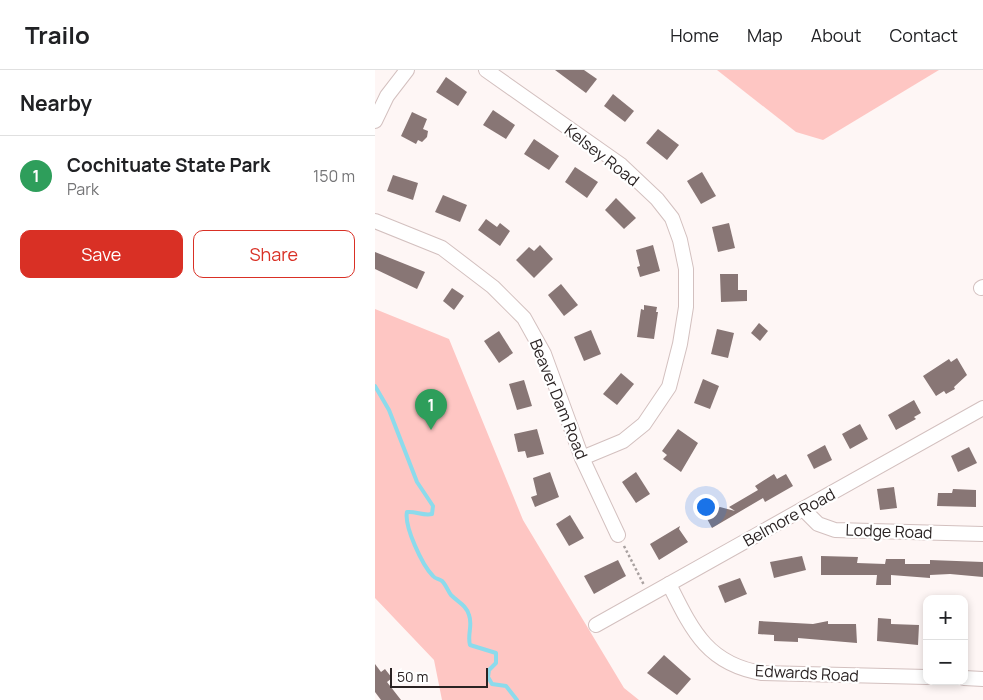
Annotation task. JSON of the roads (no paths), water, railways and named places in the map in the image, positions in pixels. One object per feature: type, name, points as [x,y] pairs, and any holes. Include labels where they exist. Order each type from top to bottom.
[{"type":"street","points":[[375,121],[387,96],[407,70]]},
{"type":"street","name":"Kelsey Road","points":[[486,70],[621,165],[657,199],[672,218],[680,240],[686,269],[686,307],[680,344],[669,387],[644,424],[623,441],[582,458]]},
{"type":"street","name":"Beaver Dam Road","points":[[375,221],[442,248],[493,287],[524,318],[544,354],[582,458],[616,531]]},
{"type":"street","name":"Belmore Road","points":[[596,625],[983,408]]},
{"type":"street","name":"Lodge Road","points":[[803,509],[818,524],[835,530],[983,534]]},
{"type":"street","name":"Edwards Road","points":[[669,584],[698,638],[716,655],[739,668],[763,672],[923,677]]},
{"type":"street","points":[[968,678],[983,678]]},
{"type":"waterway","points":[[375,386],[389,410],[417,482],[433,506],[432,514],[407,512],[408,526],[415,545],[429,571],[434,577],[445,584],[451,595],[468,612],[470,619],[470,645],[496,653],[496,663],[489,670],[488,677],[492,684],[506,686],[517,700]]},
{"type":"place","name":"Cochituate State Park","points":[[431,430]]}]
